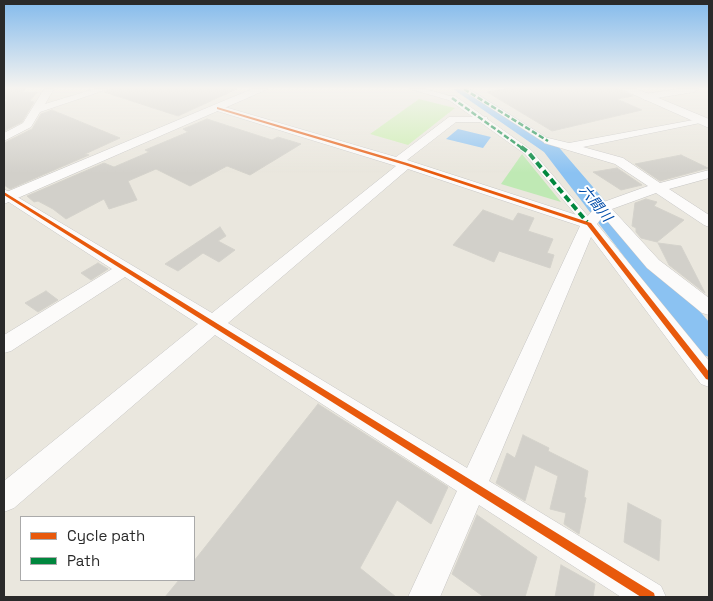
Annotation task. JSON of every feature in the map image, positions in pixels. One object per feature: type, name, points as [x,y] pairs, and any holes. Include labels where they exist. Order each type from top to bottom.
[{"type":"street","points":[[4,138],[27,125],[32,117]]},
{"type":"street","points":[[5,196],[196,117]]},
{"type":"street","points":[[248,117],[401,163],[589,224]]},
{"type":"street","points":[[480,117],[528,152],[589,224],[709,377]]},
{"type":"street","points":[[4,498],[214,323],[453,119],[498,117]]},
{"type":"street","points":[[508,117],[548,141],[619,161],[709,222]]},
{"type":"street","points":[[693,117],[705,122]]},
{"type":"street","points":[[571,146],[705,122]]},
{"type":"street","points":[[424,597],[589,224],[603,207],[659,187],[709,174]]},
{"type":"street","points":[[5,196],[214,323],[650,597]]},
{"type":"street","points":[[603,207],[653,264],[709,308]]},
{"type":"street","points":[[4,345],[125,269]]},
{"type":"green space","points":[[394,117],[444,117],[408,145],[370,134]]},
{"type":"green space","points":[[522,154],[561,202],[501,184]]},
{"type":"water","points":[[458,129],[491,137],[483,148],[446,139]]},
{"type":"building","points":[[4,117],[25,117],[22,122],[4,131]]},
{"type":"building","points":[[39,117],[69,117],[120,138],[85,154],[89,155],[10,189],[4,185],[4,143],[32,129]]},
{"type":"building","points":[[529,117],[612,117],[552,131]]},
{"type":"building","points":[[207,119],[272,140],[278,137],[301,144],[250,175],[227,166],[190,186],[156,169],[128,181],[137,200],[109,209],[104,199],[66,219],[53,209],[38,201],[34,202],[27,196],[104,163],[114,167],[149,152],[145,150],[188,132],[183,129]]},
{"type":"building","points":[[681,155],[708,168],[660,181],[635,164]]},
{"type":"building","points":[[617,168],[642,185],[621,190],[593,172]]},
{"type":"building","points":[[646,199],[657,202],[654,206],[684,220],[657,242],[641,238],[636,232],[636,228],[632,226],[635,203]]},
{"type":"building","points":[[483,210],[513,221],[518,213],[534,218],[528,231],[553,239],[547,253],[554,255],[550,268],[499,251],[494,262],[453,245]]},
{"type":"building","points":[[220,227],[226,236],[218,241],[235,250],[219,262],[203,253],[178,271],[165,264]]},
{"type":"building","points":[[658,243],[681,246],[705,293],[669,265]]},
{"type":"building","points":[[98,263],[108,269],[91,280],[81,273]]},
{"type":"building","points":[[46,291],[58,300],[38,312],[25,303]]},
{"type":"building","points":[[318,404],[448,487],[431,524],[397,500],[360,568],[396,597],[165,597],[178,581],[195,581],[195,560]]},
{"type":"building","points":[[523,435],[549,448],[548,451],[588,471],[584,497],[586,498],[579,534],[564,524],[566,513],[550,509],[558,476],[535,465],[525,501],[496,483],[507,453],[515,458]]},
{"type":"building","points":[[628,503],[661,520],[659,561],[624,542]]},
{"type":"building","points":[[477,515],[537,557],[525,597],[484,597],[452,574]]},
{"type":"building","points":[[561,565],[595,584],[593,597],[555,597]]},
{"type":"waterway","name":"六間川","points":[[503,117],[550,148],[709,344]]},
{"type":"marked path","points":[[479,117],[528,152],[587,222]]},
{"type":"marked path","points":[[509,117],[548,141]]},
{"type":"cycle path","points":[[248,117],[406,164],[589,224],[709,377]]},
{"type":"cycle path","points":[[4,193],[650,597]]}]
